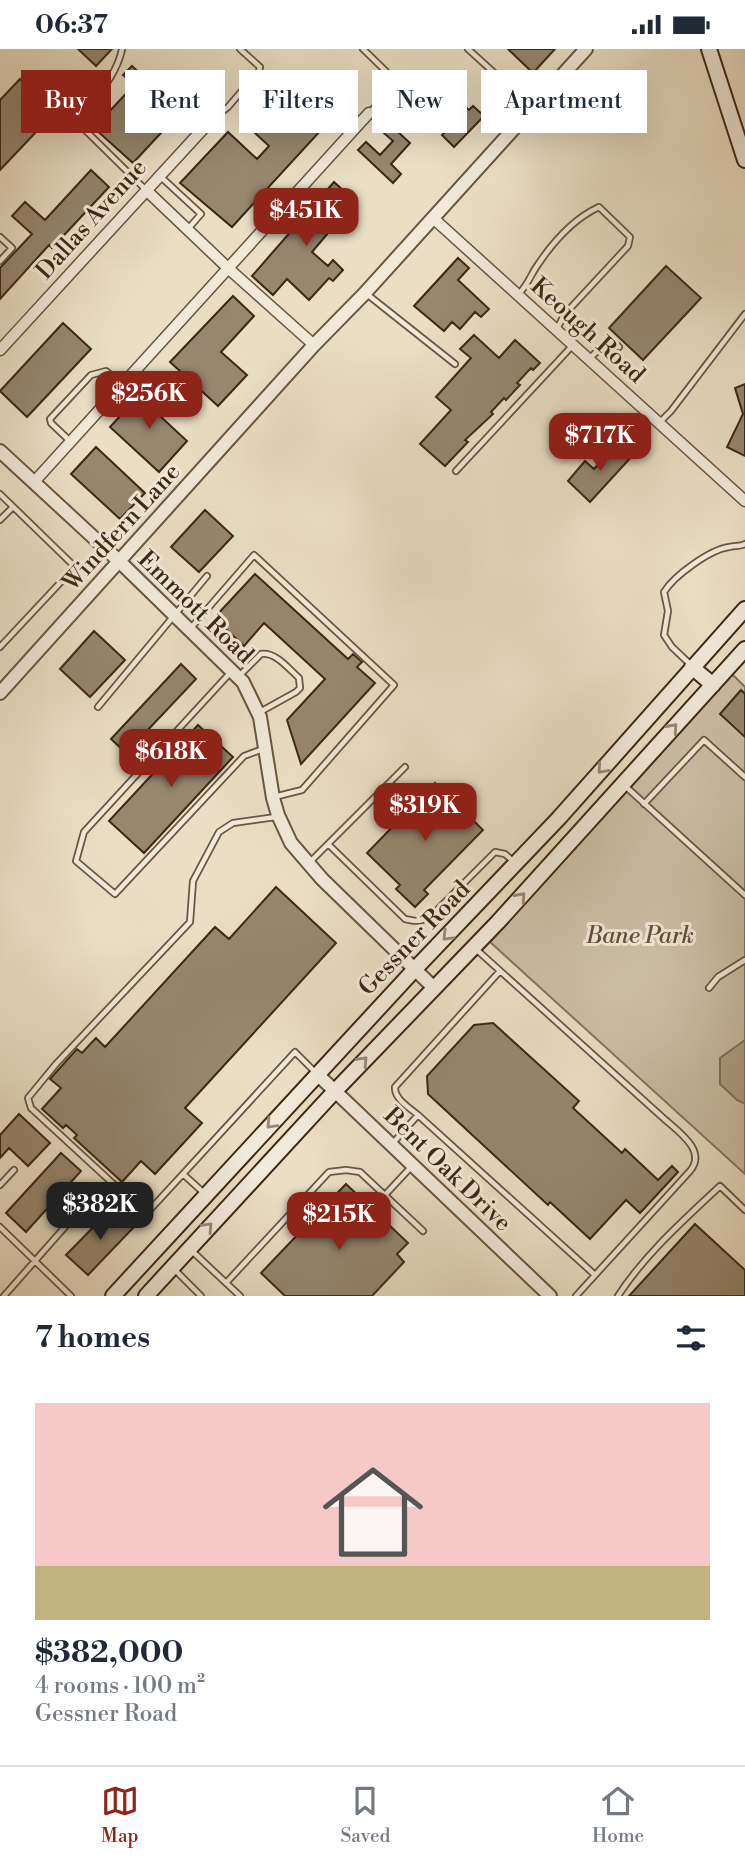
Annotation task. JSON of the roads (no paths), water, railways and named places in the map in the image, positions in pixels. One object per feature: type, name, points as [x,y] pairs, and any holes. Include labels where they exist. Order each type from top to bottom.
[{"type":"main road","points":[[709,49],[745,160]]},
{"type":"main road","name":"Gessner Road","points":[[113,1296],[317,1074],[559,818],[745,609]]},
{"type":"main road","name":"Gessner Road","points":[[146,1296],[335,1091],[498,922],[745,649]]},
{"type":"main road","points":[[692,667],[713,685]]},
{"type":"main road","points":[[559,818],[577,835]]},
{"type":"main road","points":[[479,904],[498,922]]},
{"type":"main road","points":[[155,1251],[172,1267]]},
{"type":"street","name":"Windfern Lane","points":[[567,70],[586,49]]},
{"type":"street","points":[[34,482],[369,113]]},
{"type":"street","name":"Dallas Avenue","points":[[0,350],[199,133]]},
{"type":"street","name":"Windfern Lane","points":[[0,692],[510,133]]},
{"type":"street","points":[[146,190],[314,345]]},
{"type":"street","name":"Keough Road","points":[[433,218],[745,501]]},
{"type":"street","name":"Emmott Road","points":[[0,451],[236,673],[259,712],[267,748],[273,798],[278,817],[291,843],[308,864],[433,987]]},
{"type":"street","name":"Bent Oak Drive","points":[[317,1074],[550,1296]]},
{"type":"lane","points":[[122,49],[120,60],[113,72],[99,94],[81,114],[79,121],[146,190]]},
{"type":"lane","points":[[225,109],[260,67],[240,49]]},
{"type":"lane","points":[[363,49],[398,83],[369,113]]},
{"type":"lane","points":[[468,49],[491,70]]},
{"type":"lane","points":[[159,175],[201,214],[188,230]]},
{"type":"lane","points":[[518,295],[530,283],[538,264],[581,215],[598,207],[631,237],[628,246],[564,315],[556,329]]},
{"type":"lane","points":[[0,237],[12,248],[0,261]]},
{"type":"lane","points":[[365,293],[455,364]]},
{"type":"lane","points":[[659,424],[745,314]]},
{"type":"lane","points":[[589,359],[608,341],[611,340],[619,347]]},
{"type":"lane","points":[[456,471],[573,345]]},
{"type":"lane","points":[[71,442],[50,419],[91,375],[106,371],[122,385]]},
{"type":"lane","points":[[0,494],[72,564],[73,569],[0,647]]},
{"type":"lane","points":[[0,520],[13,507]]},
{"type":"lane","points":[[692,667],[664,635],[668,611],[664,592],[668,585],[700,560],[727,547],[745,544]]},
{"type":"lane","points":[[190,629],[254,555],[394,685],[302,790],[273,798]]},
{"type":"lane","points":[[98,707],[207,576]]},
{"type":"lane","points":[[259,712],[300,688],[299,678],[273,655],[265,652],[236,673],[84,832],[76,861],[115,894],[244,756],[267,748]]},
{"type":"lane","points":[[644,804],[704,740],[745,777]]},
{"type":"lane","points":[[308,864],[405,767]]},
{"type":"lane","points":[[623,784],[745,895]]},
{"type":"lane","points":[[278,817],[233,823],[219,832],[194,881],[190,922],[28,1098],[31,1108],[146,1214],[295,1052],[317,1074]]},
{"type":"lane","points":[[328,844],[405,919],[415,921],[424,921],[432,915],[495,852],[505,854],[516,864]]},
{"type":"lane","points":[[474,946],[661,1116],[697,1154],[696,1164],[576,1296]]},
{"type":"lane","points":[[709,988],[719,977],[745,960]]},
{"type":"lane","points":[[500,971],[395,1087],[395,1092],[595,1275]]},
{"type":"lane","points":[[392,1144],[418,1115]]},
{"type":"lane","points":[[385,1195],[414,1164]]},
{"type":"lane","points":[[0,1185],[14,1170]]},
{"type":"lane","points":[[226,1283],[329,1172],[346,1170],[360,1173],[423,1231]]},
{"type":"lane","points":[[183,1174],[206,1195]]},
{"type":"lane","points":[[618,1296],[628,1279],[676,1227],[720,1186],[745,1210]]},
{"type":"lane","points":[[4,1296],[94,1194]]},
{"type":"lane","points":[[0,1227],[71,1296]]},
{"type":"lane","points":[[189,1248],[240,1296]]},
{"type":"lane","points":[[172,1267],[201,1296]]},
{"type":"park label","name":"Bane Park","points":[[640,935]]}]
